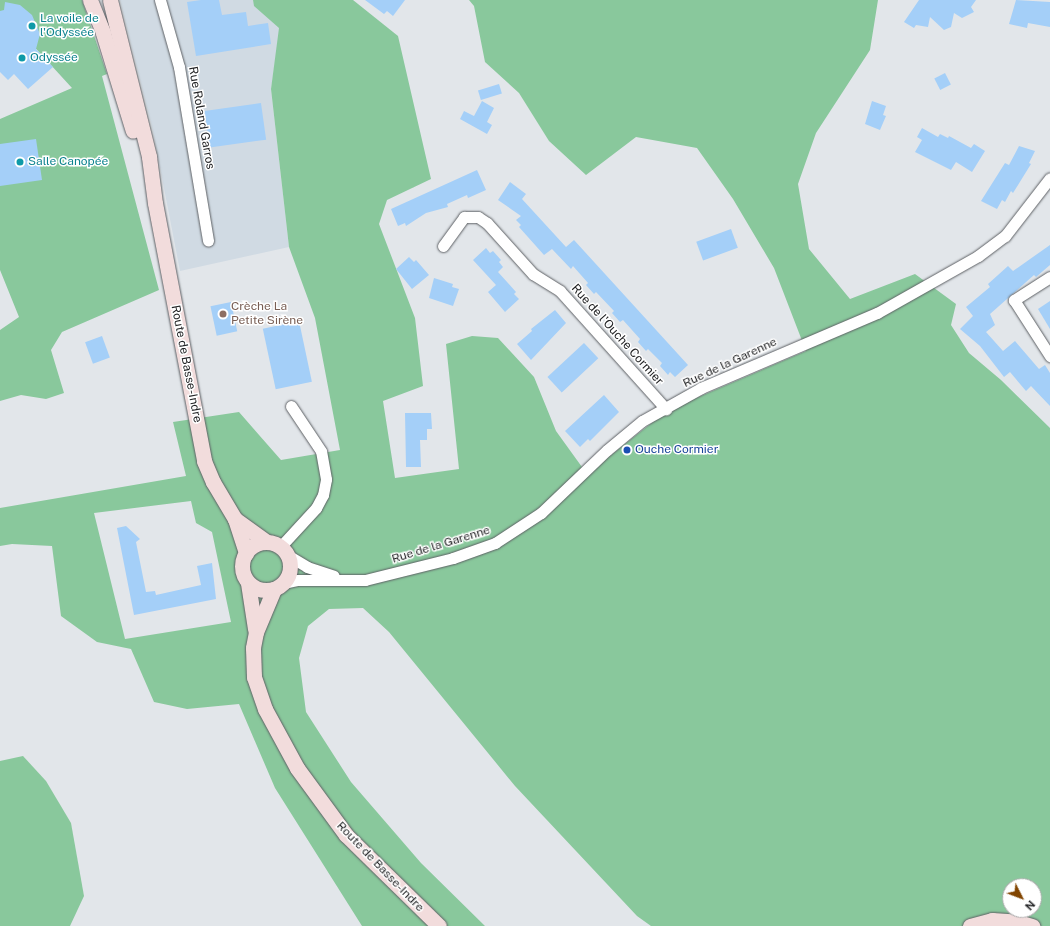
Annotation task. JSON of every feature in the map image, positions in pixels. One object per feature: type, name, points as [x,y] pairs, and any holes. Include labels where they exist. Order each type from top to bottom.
[{"type":"main road","name":"Route de Basse-Indre","points":[[90,0],[123,96],[140,160],[155,203]]},
{"type":"main road","name":"Route de Basse-Indre","points":[[110,0],[137,104],[204,461],[212,482],[235,519],[246,553]]},
{"type":"main road","name":"Route de Basse-Indre","points":[[235,519],[279,548]]},
{"type":"main road","points":[[252,546],[279,548],[290,570],[279,586],[264,590],[248,582],[240,571],[246,553],[252,546]]},
{"type":"main road","name":"Route de Basse-Indre","points":[[248,582],[256,632],[254,677],[265,709],[298,768],[346,835],[440,926]]},
{"type":"main road","name":"Route de Basse-Indre","points":[[256,632],[279,586]]},
{"type":"main road","points":[[970,926],[992,920],[1018,922],[1032,926]]},
{"type":"street","name":"Rue Roland Garros","points":[[160,0],[179,67],[208,241]]},
{"type":"street","name":"Rue de la Garenne","points":[[279,586],[297,580],[365,580],[454,558],[495,543],[541,513],[607,450],[642,421],[666,409],[701,388],[877,313],[978,256],[1005,236],[1050,178]]},
{"type":"street","name":"Rue de l'Ouche Cormier","points":[[443,246],[464,217],[478,217],[483,220],[533,274],[560,291],[666,409]]},
{"type":"street","points":[[1050,277],[1014,300],[1050,356]]},
{"type":"street","points":[[279,548],[316,508],[323,495],[326,480],[321,451],[291,406]]},
{"type":"street","name":"Rue de la Garenne","points":[[279,548],[307,567],[346,580]]},
{"type":"shaded area","points":[[120,0],[253,0],[255,6],[280,28],[271,89],[289,247],[180,271],[153,131]]},
{"type":"green space","points":[[0,0],[82,0],[107,74],[102,76],[159,290],[62,332],[51,350],[64,393],[46,399],[21,395],[0,401],[0,330],[19,317],[0,270],[0,119],[72,88],[28,40],[7,11],[0,11]]},
{"type":"green space","points":[[253,0],[353,0],[398,36],[431,179],[387,200],[379,224],[415,318],[423,386],[383,401],[395,478],[459,469],[446,344],[472,336],[498,338],[534,377],[556,431],[587,474],[668,410],[806,351],[774,268],[733,199],[697,148],[636,137],[586,175],[549,141],[519,93],[485,62],[474,6],[469,0],[878,0],[870,50],[816,133],[798,184],[809,249],[850,299],[915,274],[956,304],[951,325],[969,353],[1001,380],[1050,428],[1050,926],[651,926],[637,916],[515,786],[389,632],[363,608],[329,609],[308,626],[299,658],[306,712],[351,782],[421,863],[485,926],[362,926],[275,788],[239,704],[187,709],[154,702],[131,649],[97,642],[61,616],[52,546],[12,544],[0,546],[0,508],[186,476],[173,422],[239,412],[281,460],[340,450],[315,318],[289,247],[271,89],[279,28],[254,6]],"holes":[[[191,501],[196,523],[212,532],[231,622],[125,639],[94,513]]]},
{"type":"green space","points":[[23,756],[46,781],[71,823],[84,896],[70,926],[0,926],[0,761]]},
{"type":"building","points":[[219,0],[222,15],[246,12],[248,26],[268,23],[271,44],[196,56],[187,2]]},
{"type":"building","points":[[365,0],[405,0],[393,16],[387,11],[384,14]]},
{"type":"building","points":[[919,0],[976,0],[971,7],[974,12],[962,18],[954,13],[951,27],[944,30],[930,17],[928,27],[916,25],[914,28],[904,22]]},
{"type":"building","points":[[1016,0],[1050,2],[1050,27],[1028,23],[1027,28],[1009,24]]},
{"type":"building","name":"Odyssée","points":[[5,2],[20,5],[32,15],[40,34],[36,49],[53,67],[28,89],[14,74],[8,80],[0,72],[0,11],[4,10]]},
{"type":"building","points":[[945,73],[951,85],[940,90],[934,78]]},
{"type":"building","points":[[499,84],[502,94],[481,100],[478,90]]},
{"type":"building","points":[[482,101],[494,108],[487,122],[492,125],[487,134],[460,119],[464,111],[474,116]]},
{"type":"building","points":[[872,101],[886,106],[883,115],[886,116],[880,130],[865,124]]},
{"type":"building","points":[[261,103],[266,140],[210,148],[205,111]]},
{"type":"building","points":[[922,128],[938,137],[940,134],[948,138],[949,136],[971,148],[974,144],[985,151],[972,172],[956,162],[951,170],[915,152],[922,140],[917,137]]},
{"type":"building","name":"Salle Canopée","points":[[36,139],[42,180],[0,186],[0,144]]},
{"type":"building","points":[[1019,146],[1035,151],[1029,163],[1031,164],[1013,193],[1011,191],[1005,202],[1002,200],[997,209],[981,201],[1005,163],[1009,165]]},
{"type":"building","points":[[477,170],[486,190],[468,198],[467,195],[447,204],[448,207],[426,213],[406,226],[405,223],[398,226],[391,209]]},
{"type":"building","points":[[510,182],[526,194],[522,199],[566,247],[574,240],[688,365],[675,377],[670,372],[668,375],[660,366],[662,363],[648,349],[646,351],[638,342],[640,339],[623,320],[620,322],[612,313],[614,311],[596,292],[594,294],[586,285],[588,283],[573,266],[571,269],[552,249],[544,255],[519,227],[521,225],[516,220],[521,216],[498,200]]},
{"type":"building","points":[[731,229],[738,248],[703,260],[696,242]]},
{"type":"building","points":[[1050,245],[1050,265],[1036,277],[1034,275],[990,314],[995,325],[986,332],[1003,351],[1015,341],[1039,369],[1045,365],[1050,373],[1050,406],[1031,386],[1026,391],[1010,372],[1004,377],[980,346],[960,329],[973,316],[966,307],[990,287],[988,284],[1008,266],[1013,271]]},
{"type":"building","points":[[486,248],[490,253],[493,251],[501,260],[499,262],[503,267],[498,272],[516,292],[514,294],[519,299],[505,312],[488,292],[496,285],[473,260]]},
{"type":"building","points":[[409,257],[414,262],[416,260],[429,275],[412,289],[396,269]]},
{"type":"building","points":[[434,278],[453,284],[452,287],[459,289],[453,306],[429,298]]},
{"type":"building","points":[[1050,301],[1050,329],[1038,309]]},
{"type":"building","name":"Crèche La Petite Sirène","points":[[231,302],[237,331],[217,336],[210,306]]},
{"type":"building","points":[[555,310],[566,323],[531,360],[517,344],[532,331],[531,329]]},
{"type":"building","points":[[299,321],[312,382],[276,389],[263,329]]},
{"type":"building","points":[[102,336],[110,358],[93,364],[85,342]]},
{"type":"building","points":[[584,343],[598,358],[562,392],[547,377]]},
{"type":"building","points":[[604,395],[619,412],[590,441],[588,439],[580,447],[565,431]]},
{"type":"building","points":[[405,413],[431,413],[432,429],[427,429],[427,440],[420,440],[421,467],[406,467]]},
{"type":"building","points":[[126,526],[140,539],[136,542],[146,592],[155,591],[156,595],[201,585],[197,566],[212,563],[216,599],[134,615],[117,528]]},
{"type":"place","name":"La voile de l'Odyssée","points":[[32,26]]},
{"type":"place","name":"Odyssée","points":[[22,58]]},
{"type":"place","name":"Salle Canopée","points":[[20,162]]},
{"type":"place","name":"Crèche La Petite Sirène","points":[[223,314]]},
{"type":"place","name":"Ouche Cormier","points":[[627,450]]}]
